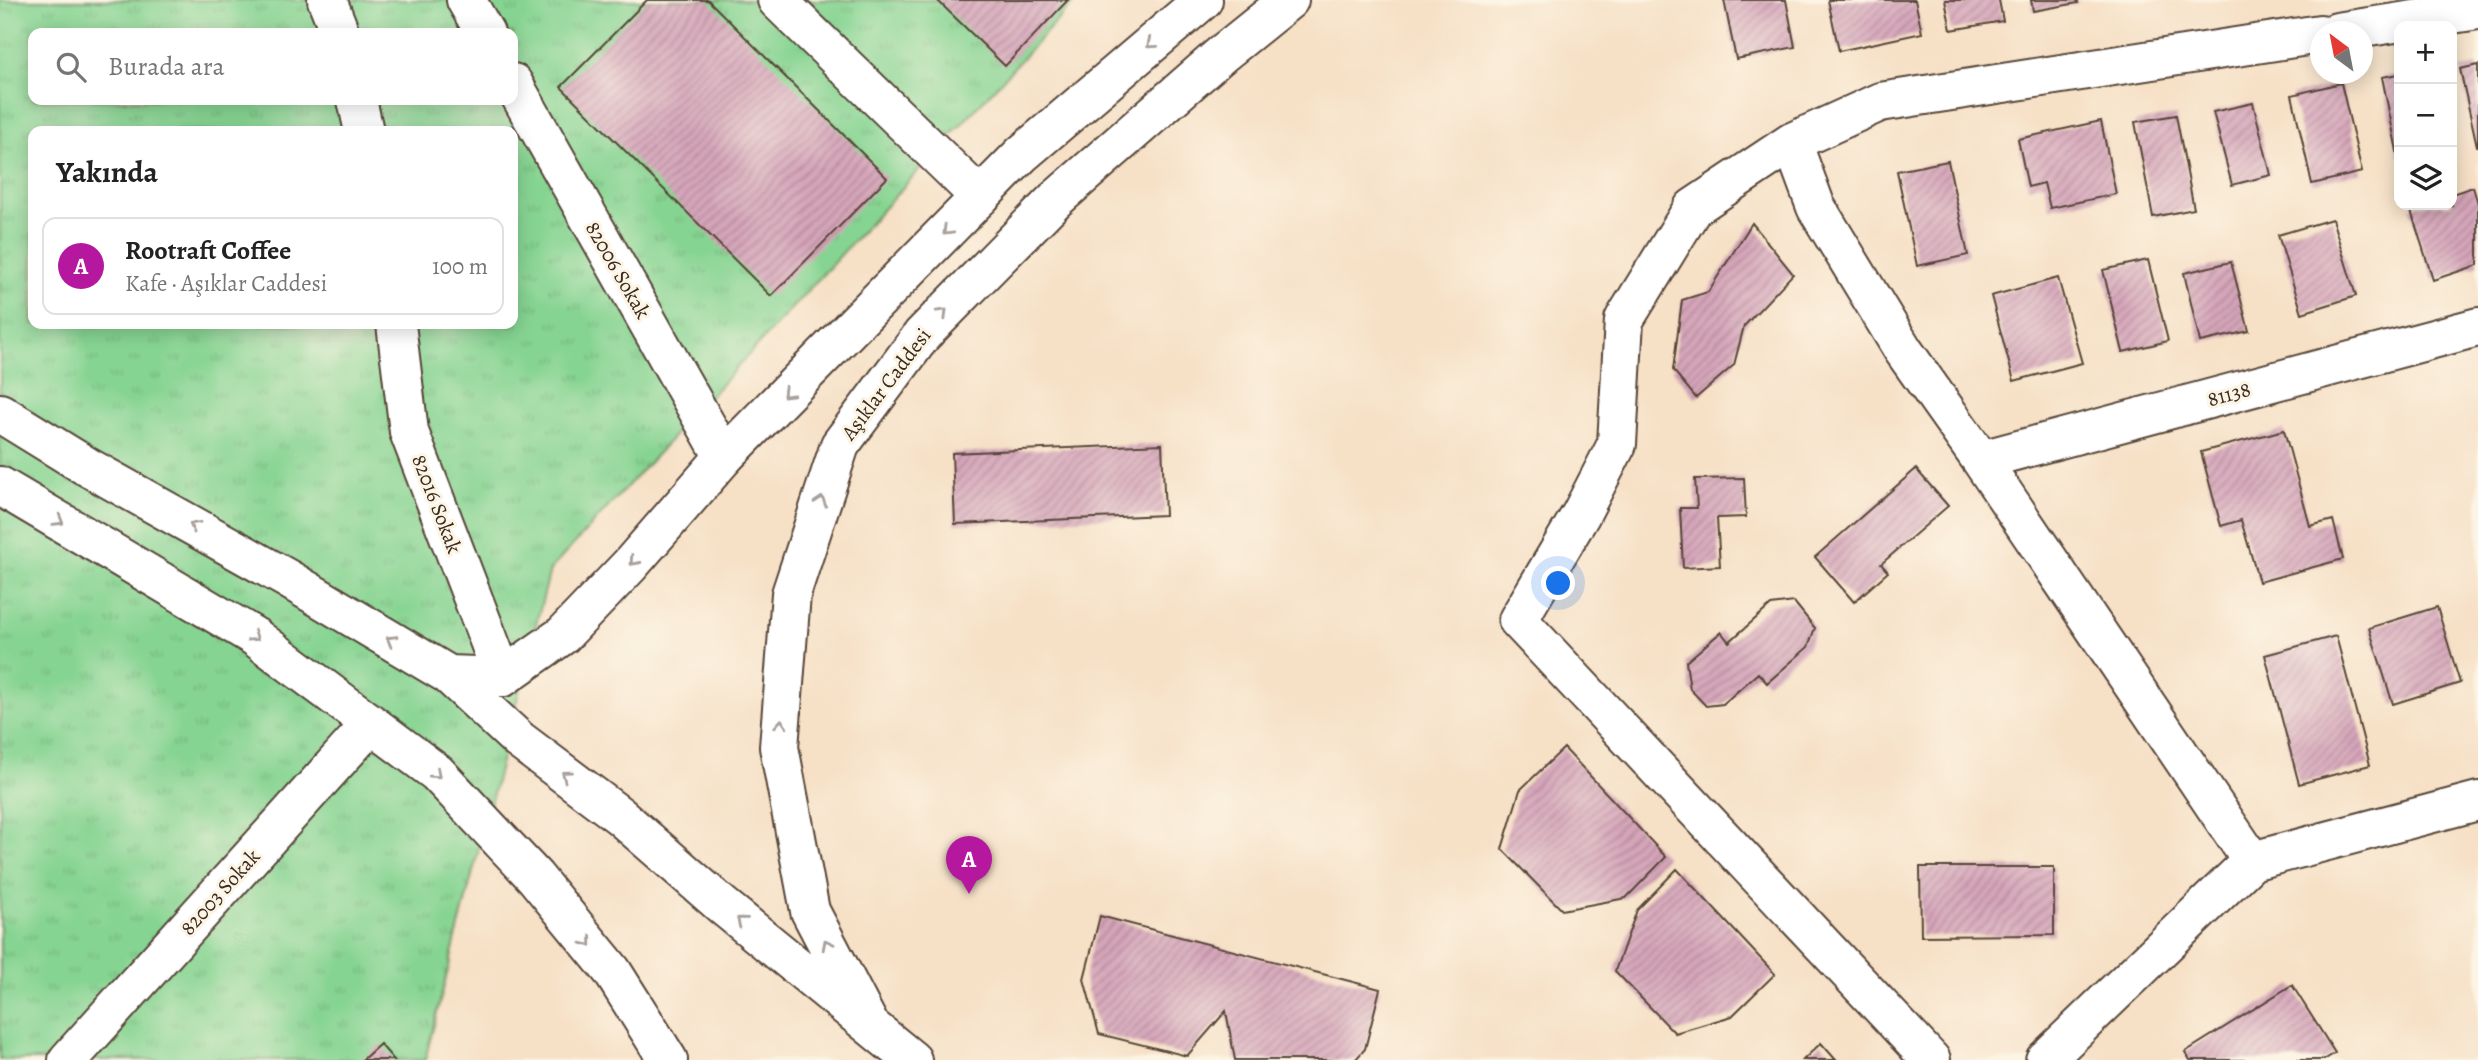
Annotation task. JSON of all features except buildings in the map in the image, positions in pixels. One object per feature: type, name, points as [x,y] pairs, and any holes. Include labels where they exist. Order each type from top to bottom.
[{"type":"street","points":[[327,0],[338,28]]},
{"type":"street","points":[[466,0],[482,28]]},
{"type":"street","points":[[777,0],[980,197]]},
{"type":"street","points":[[449,675],[503,677],[563,635],[630,565],[724,457],[1022,154],[1203,0]]},
{"type":"street","name":"Aşıklar Caddesi","points":[[870,1026],[810,911],[779,747],[791,594],[840,445],[922,335],[1055,200],[1222,54],[1289,0]]},
{"type":"street","points":[[2373,26],[2478,10]]},
{"type":"street","points":[[1931,1060],[1518,620],[1581,514],[1617,444],[1624,320],[1693,208],[1791,142],[1880,102],[2310,36]]},
{"type":"street","name":"82006 Sokak","points":[[518,92],[724,457]]},
{"type":"street","points":[[359,105],[363,126]]},
{"type":"street","points":[[1791,142],[1816,206],[1903,350],[1981,460],[2252,861]]},
{"type":"street","name":"81138","points":[[1981,460],[2478,327]]},
{"type":"street","name":"82016 Sokak","points":[[397,329],[409,432],[503,677]]},
{"type":"street","points":[[0,413],[86,466],[288,579],[449,675],[519,740],[620,816],[723,906],[912,1060]]},
{"type":"street","points":[[0,486],[255,637],[437,773],[535,877],[612,971],[668,1060]]},
{"type":"street","name":"82003 Sokak","points":[[81,1055],[371,724]]},
{"type":"street","points":[[2045,1060],[2252,861],[2478,801]]},
{"type":"green space","points":[[0,0],[1076,0],[550,570],[425,1060],[0,1060]]},
{"type":"place","name":"Rootraft Coffee","points":[[969,894]]}]
